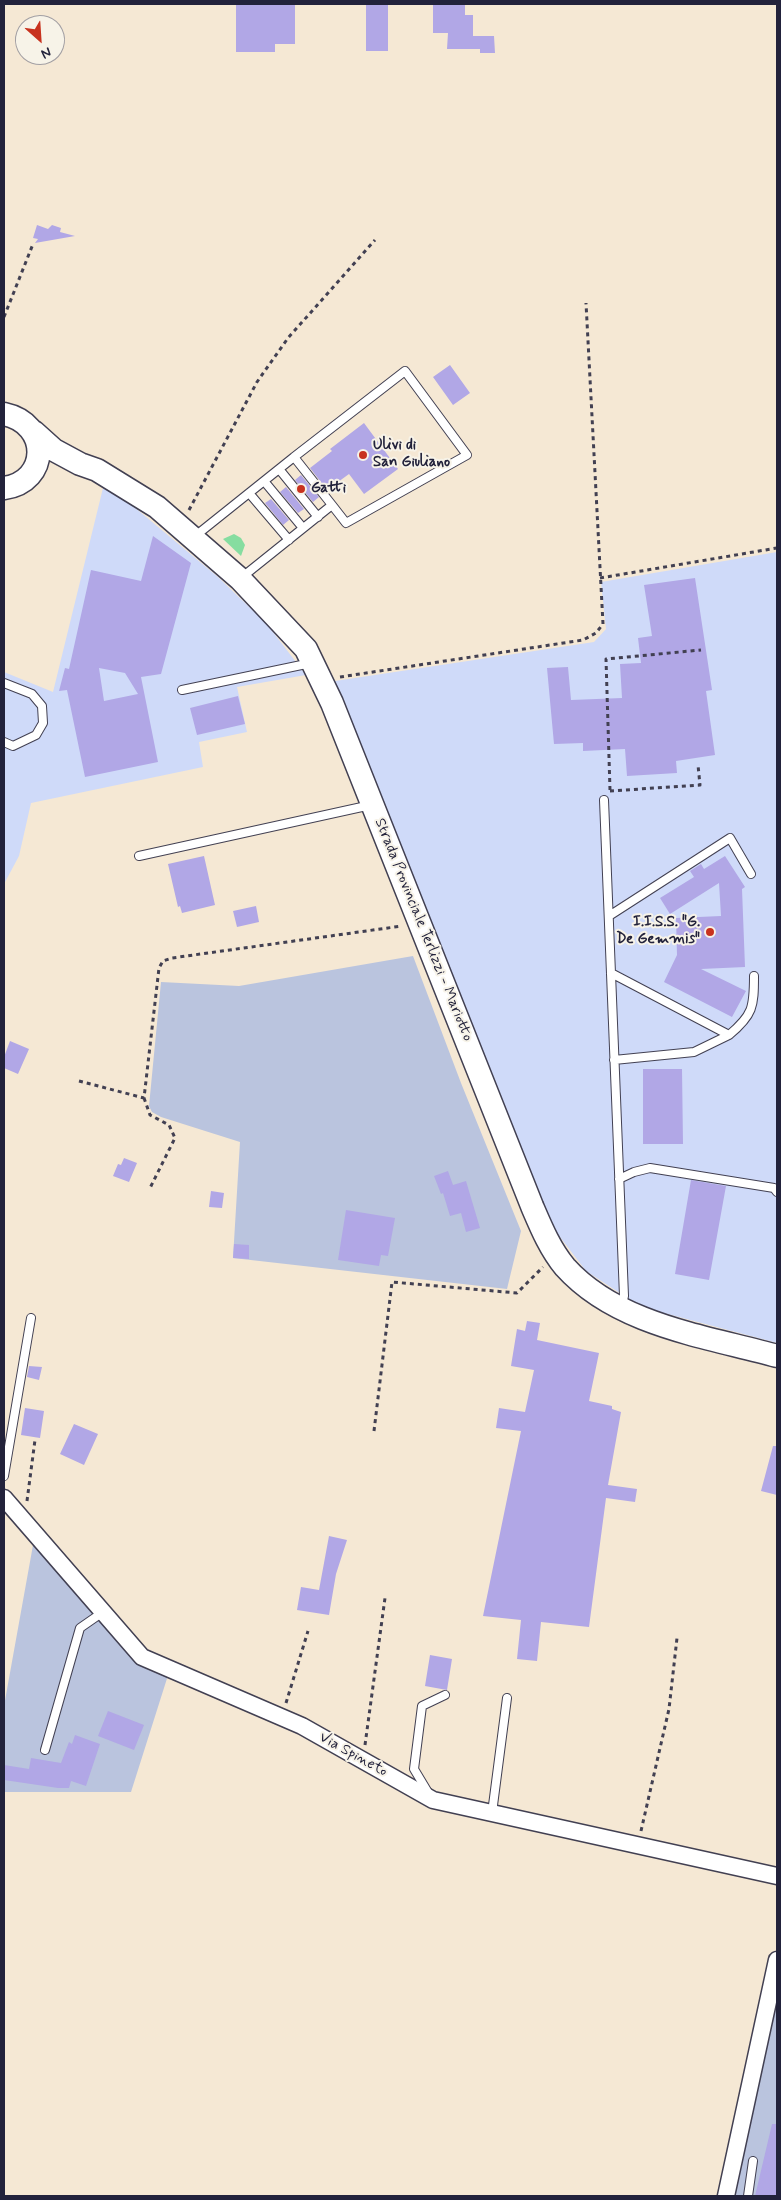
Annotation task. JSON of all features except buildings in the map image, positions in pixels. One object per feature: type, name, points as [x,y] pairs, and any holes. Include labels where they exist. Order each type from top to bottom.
[{"type":"main road","name":"Strada Provinciale Terlizzi - Mariotto","points":[[4,414],[16,416],[26,423],[54,450],[80,464],[92,467],[128,488],[187,532],[240,579],[296,637],[318,671],[532,1206],[544,1234],[565,1266],[584,1284],[622,1310],[643,1320],[777,1356]]},
{"type":"main road","points":[[4,488],[22,483],[36,465],[38,443],[34,432]]},
{"type":"main road","points":[[30,475],[49,469],[80,464]]},
{"type":"street","name":"Via Spineto","points":[[4,1498],[142,1657],[302,1726],[432,1800],[777,1876]]},
{"type":"street","points":[[726,2196],[777,1960]]},
{"type":"lane","points":[[187,532],[249,493],[294,457],[405,371],[467,455],[346,523],[294,457]]},
{"type":"lane","points":[[279,469],[318,517]]},
{"type":"lane","points":[[264,481],[303,528]]},
{"type":"lane","points":[[249,493],[289,540]]},
{"type":"lane","points":[[240,579],[332,505]]},
{"type":"lane","points":[[182,690],[318,671]]},
{"type":"lane","points":[[4,683],[32,694],[42,706],[43,723],[36,735],[13,746],[4,742]]},
{"type":"lane","points":[[604,800],[624,1296],[622,1310]]},
{"type":"lane","points":[[139,856],[373,805]]},
{"type":"lane","points":[[609,916],[730,838],[751,874]]},
{"type":"lane","points":[[611,973],[729,1035]]},
{"type":"lane","points":[[614,1060],[694,1052],[729,1035],[745,1022],[754,1000],[754,976]]},
{"type":"lane","points":[[619,1179],[634,1172],[650,1168],[774,1188],[777,1192]]},
{"type":"lane","points":[[4,1476],[31,1318]]},
{"type":"lane","points":[[45,1750],[80,1628],[103,1612]]},
{"type":"lane","points":[[432,1800],[414,1769],[422,1706],[446,1695]]},
{"type":"lane","points":[[492,1813],[508,1698]]},
{"type":"lane","points":[[748,2196],[753,2161]]},
{"type":"path","points":[[187,532],[258,382],[288,338],[375,240]]},
{"type":"path","points":[[4,317],[32,244]]},
{"type":"path","points":[[318,671],[583,640],[596,633],[602,624],[586,303]]},
{"type":"path","points":[[600,578],[777,548]]},
{"type":"path","points":[[604,800],[610,790],[606,659],[702,650]]},
{"type":"path","points":[[610,790],[700,785],[698,765]]},
{"type":"path","points":[[149,1190],[175,1138],[168,1125],[150,1115],[144,1098],[159,968],[163,961],[172,958],[420,923]]},
{"type":"path","points":[[79,1081],[144,1098]]},
{"type":"path","points":[[374,1431],[392,1282],[517,1293],[556,1255]]},
{"type":"path","points":[[24,1521],[35,1440]]},
{"type":"path","points":[[362,1760],[385,1598]]},
{"type":"path","points":[[282,1718],[308,1631]]},
{"type":"path","points":[[638,1846],[669,1709],[677,1638]]},
{"type":"shaded area","points":[[103,488],[127,501],[218,577],[266,623],[306,675],[237,687],[247,732],[199,742],[203,767],[31,803],[19,856],[4,884],[4,672],[53,692]]},
{"type":"shaded area","points":[[777,552],[777,1343],[641,1307],[586,1271],[553,1228],[335,681],[594,642],[606,629],[601,582]]},
{"type":"shaded area","points":[[413,956],[461,1083],[521,1231],[507,1289],[233,1258],[240,1142],[161,1117],[152,1112],[149,1106],[161,982],[239,986]]},
{"type":"shaded area","points":[[35,1534],[142,1657],[170,1669],[131,1792],[4,1792],[4,1706]]},
{"type":"shaded area","points":[[777,1960],[777,2196],[726,2196]]},
{"type":"green space","points":[[234,534],[241,538],[245,545],[241,556],[223,539]]},
{"type":"place","name":"Ulivi di San Giuliano","points":[[363,455]]},
{"type":"place","name":"Gatti","points":[[301,489]]},
{"type":"place","name":"I.I.S.S. \"G. De Gemmis\"","points":[[710,932]]}]
